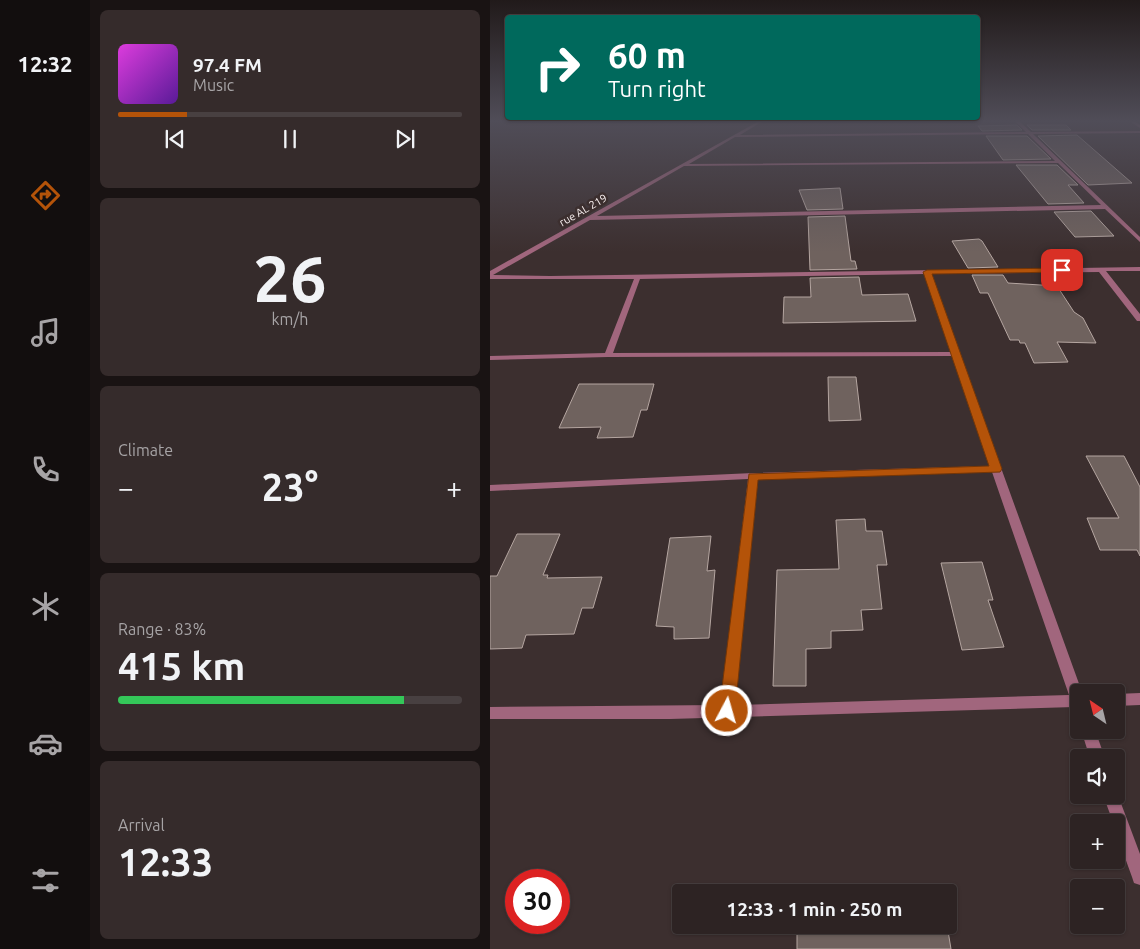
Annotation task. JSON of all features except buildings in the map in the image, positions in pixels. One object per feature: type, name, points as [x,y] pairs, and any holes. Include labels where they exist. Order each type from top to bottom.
[{"type":"street","points":[[682,165],[772,164]]},
{"type":"street","points":[[1062,164],[1140,240]]},
{"type":"street","name":"rue AL 219","points":[[490,275],[682,165]]},
{"type":"street","points":[[589,218],[1106,208]]},
{"type":"street","points":[[1101,270],[1140,320]]},
{"type":"street","points":[[490,275],[550,278],[1140,270]]},
{"type":"street","points":[[927,272],[1072,684]]},
{"type":"street","points":[[608,355],[638,276]]},
{"type":"street","points":[[490,358],[608,355],[956,354]]},
{"type":"street","points":[[490,488],[753,476],[996,469]]},
{"type":"street","points":[[727,711],[753,476]]},
{"type":"street","points":[[1125,700],[1140,699]]},
{"type":"street","points":[[490,713],[727,711],[1070,702]]},
{"type":"street","points":[[1114,804],[1140,877]]},
{"type":"route","points":[[727,711],[753,476],[996,469],[927,272],[1062,270]]}]
